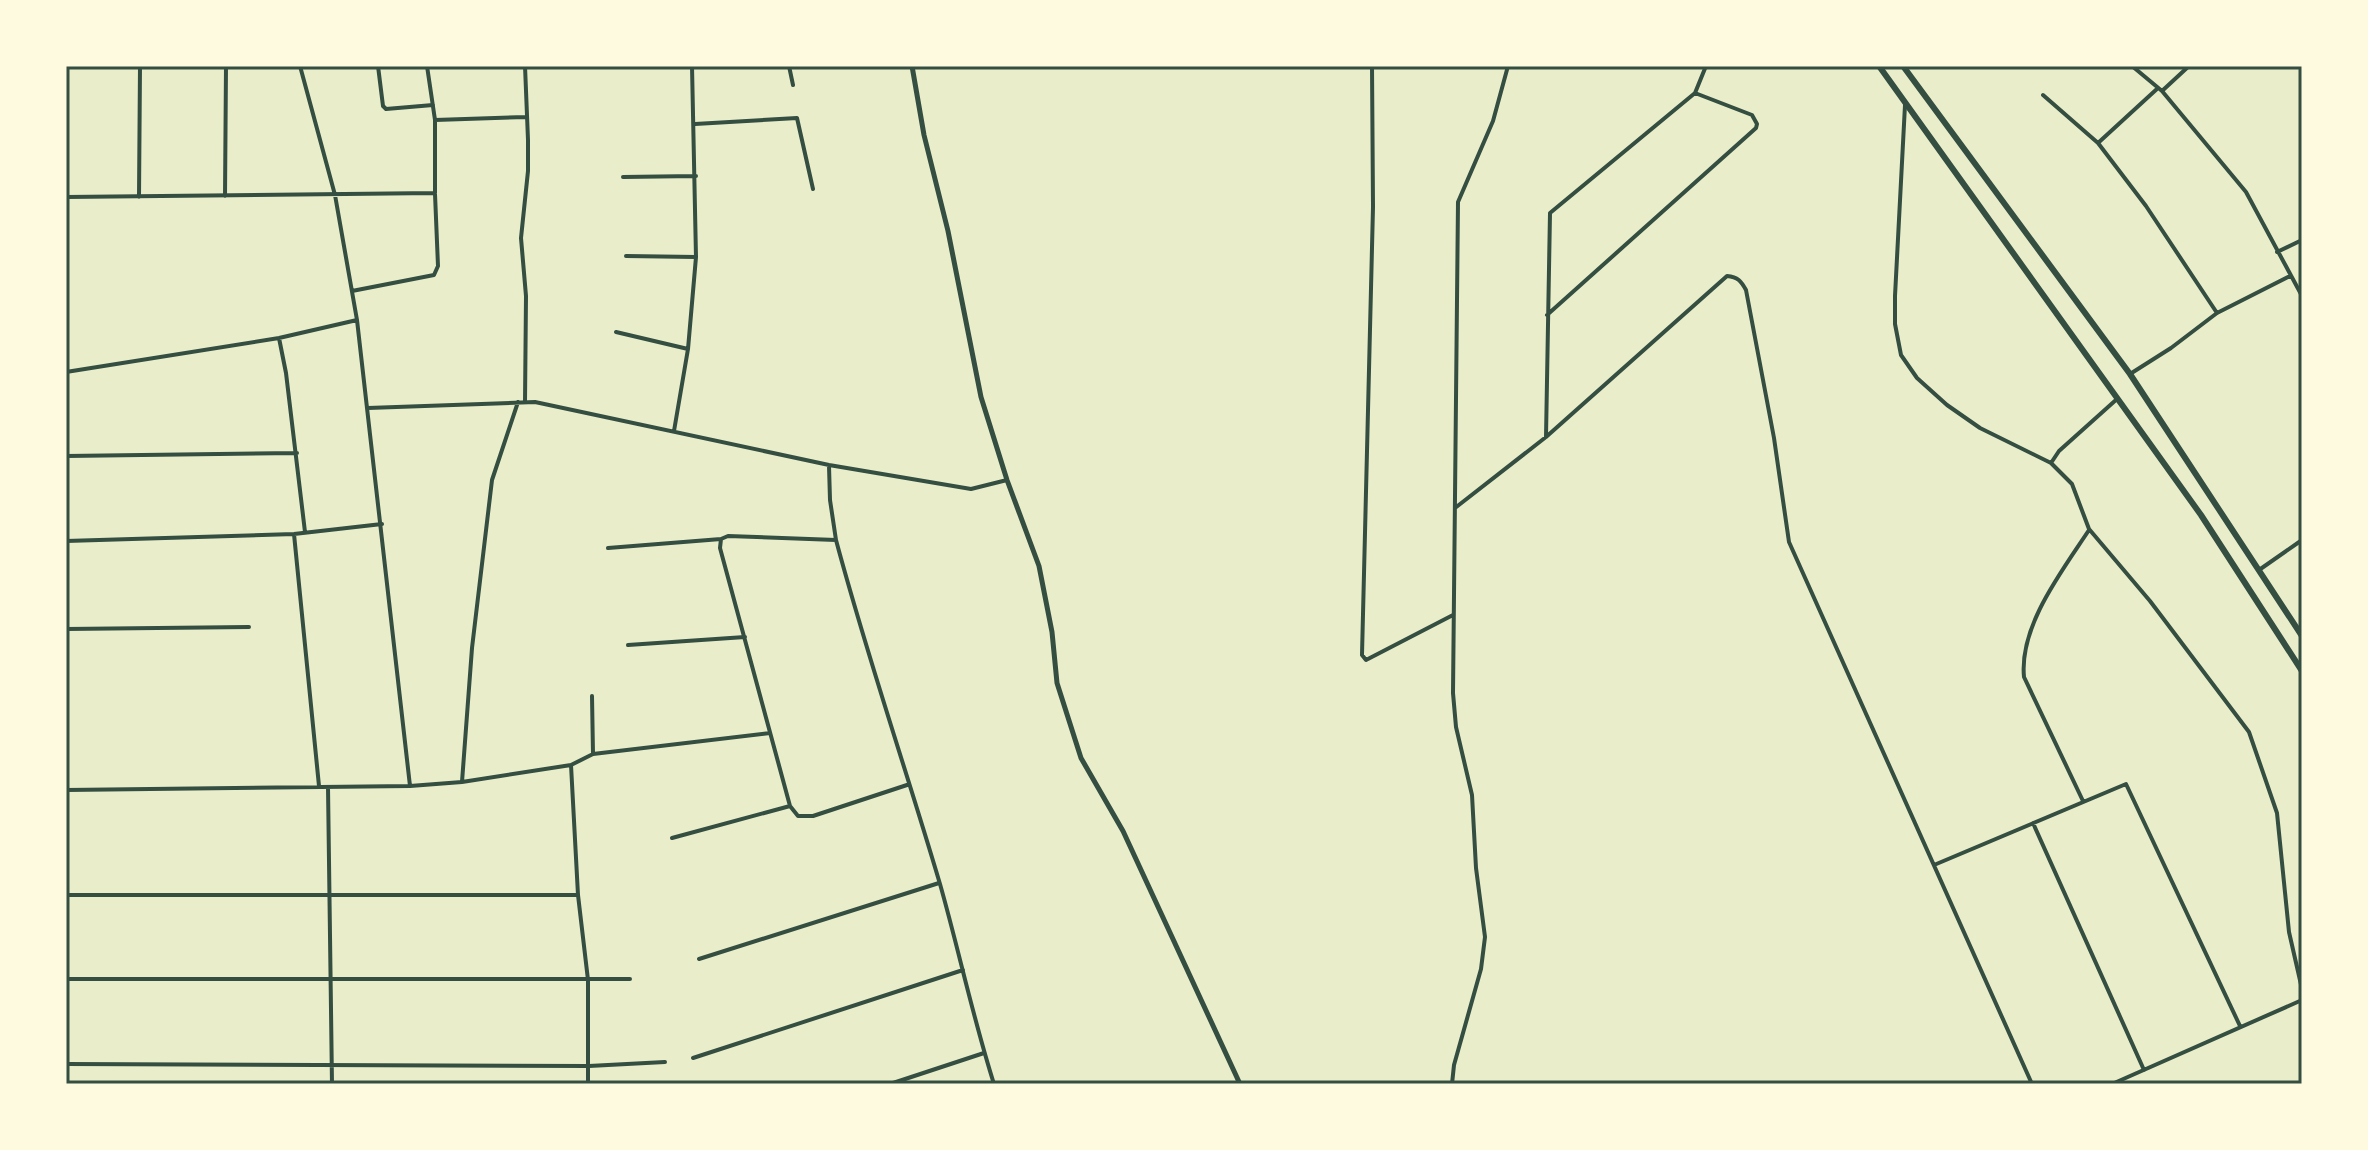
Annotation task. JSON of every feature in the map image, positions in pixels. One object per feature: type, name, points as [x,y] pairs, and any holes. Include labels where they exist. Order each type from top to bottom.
[{"type":"main road","points":[[1879,66],[2201,515],[2302,671]]},
{"type":"main road","points":[[1903,66],[2130,374],[2302,636]]},
{"type":"street","points":[[67,66],[66,197],[435,193]]},
{"type":"street","points":[[139,197],[140,66]]},
{"type":"street","points":[[225,196],[226,66]]},
{"type":"street","points":[[300,66],[335,195],[357,320],[410,786]]},
{"type":"street","points":[[378,66],[383,106],[386,109],[433,105]]},
{"type":"street","points":[[352,291],[434,275],[438,266],[435,120],[427,66]]},
{"type":"street","points":[[525,66],[528,171],[521,238],[526,296],[525,402]]},
{"type":"street","points":[[674,431],[688,349],[696,257],[692,66]]},
{"type":"street","points":[[789,66],[793,85]]},
{"type":"street","points":[[912,66],[981,397],[1039,566],[1052,632],[1057,683],[1081,758],[1123,831],[1240,1084]]},
{"type":"street","points":[[1372,66],[1373,207],[1362,655],[1366,660],[1453,615]]},
{"type":"street","points":[[1452,1084],[1454,1065],[1481,969],[1485,937],[1476,868],[1472,795],[1456,727],[1453,615],[1458,202],[1493,121],[1508,66]]},
{"type":"street","points":[[1546,437],[1550,213],[1695,93],[1706,66]]},
{"type":"street","points":[[2132,66],[2160,89],[2246,192],[2302,296]]},
{"type":"street","points":[[2098,143],[2189,66]]},
{"type":"street","points":[[1547,315],[1756,128],[1752,115],[1695,93]]},
{"type":"street","points":[[2043,95],[2098,143],[2146,206],[2217,313]]},
{"type":"street","points":[[1905,103],[1895,296],[1895,324],[1901,355],[1917,378],[1947,405],[1980,428],[2051,463],[2072,484],[2089,529],[2150,601],[2249,732],[2277,813],[2289,932],[2302,989]]},
{"type":"street","points":[[435,120],[526,117]]},
{"type":"street","points":[[695,124],[797,118],[813,189]]},
{"type":"street","points":[[623,177],[696,176]]},
{"type":"street","points":[[2277,252],[2302,240]]},
{"type":"street","points":[[626,256],[696,257]]},
{"type":"street","points":[[1455,508],[1546,437],[1727,276],[1736,277],[1742,282],[1774,438],[1789,542],[2032,1084]]},
{"type":"street","points":[[2130,374],[2217,313],[2290,276]]},
{"type":"street","points":[[66,372],[279,338],[357,320]]},
{"type":"street","points":[[616,332],[688,349]]},
{"type":"street","points":[[279,338],[297,453],[305,532]]},
{"type":"street","points":[[2051,463],[2059,451],[2118,397]]},
{"type":"street","points":[[462,782],[472,648],[492,480],[518,402]]},
{"type":"street","points":[[368,408],[535,402],[829,465],[971,489],[1007,480]]},
{"type":"street","points":[[66,456],[297,453]]},
{"type":"street","points":[[829,465],[836,540],[907,785],[939,883],[994,1084]]},
{"type":"street","points":[[66,541],[294,534],[382,524]]},
{"type":"street","points":[[2083,801],[2024,677],[2023,660],[2026,643],[2052,586],[2089,529]]},
{"type":"street","points":[[294,534],[319,787]]},
{"type":"street","points":[[608,548],[728,536],[836,540]]},
{"type":"street","points":[[721,539],[720,548],[790,806],[798,816],[813,816],[907,785]]},
{"type":"street","points":[[2259,570],[2302,540]]},
{"type":"street","points":[[66,629],[249,627]]},
{"type":"street","points":[[628,645],[745,637]]},
{"type":"street","points":[[592,696],[593,754]]},
{"type":"street","points":[[66,790],[410,786],[462,782],[571,765],[593,754],[770,733]]},
{"type":"street","points":[[571,765],[578,895],[588,980],[588,1084]]},
{"type":"street","points":[[1934,865],[2126,784],[2240,1026]]},
{"type":"street","points":[[328,787],[332,1084]]},
{"type":"street","points":[[672,838],[790,806]]},
{"type":"street","points":[[2033,823],[2144,1070]]},
{"type":"street","points":[[699,959],[939,883]]},
{"type":"street","points":[[66,895],[578,895]]},
{"type":"street","points":[[693,1058],[963,970]]},
{"type":"street","points":[[66,979],[630,979]]},
{"type":"street","points":[[2112,1084],[2302,1000]]},
{"type":"street","points":[[890,1084],[984,1053]]},
{"type":"street","points":[[66,1064],[589,1066],[665,1062]]}]
